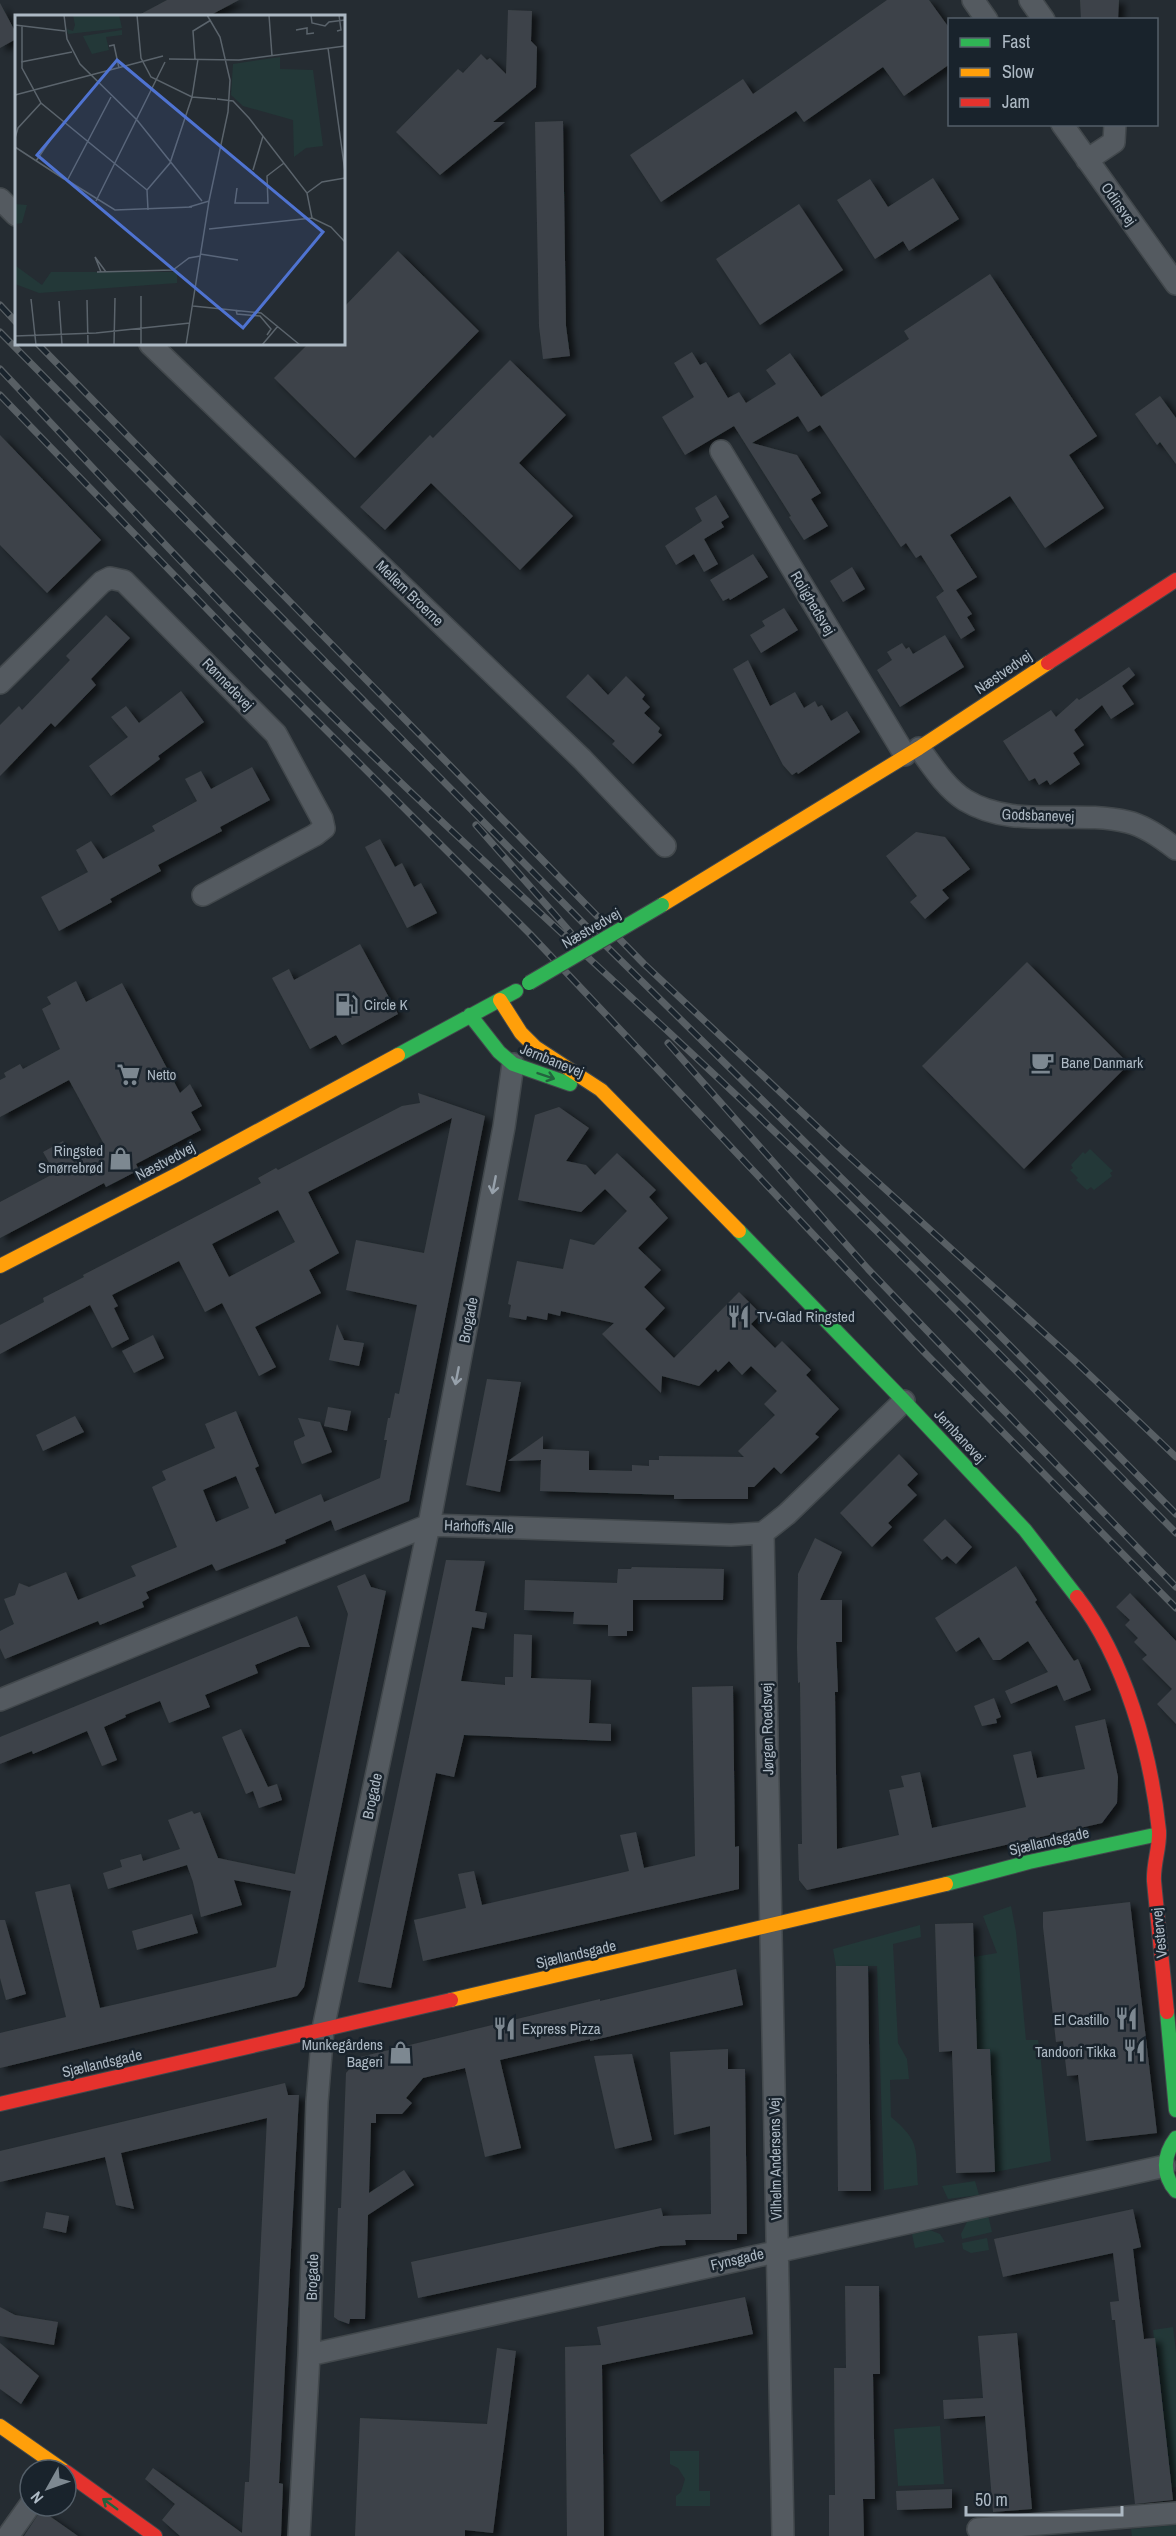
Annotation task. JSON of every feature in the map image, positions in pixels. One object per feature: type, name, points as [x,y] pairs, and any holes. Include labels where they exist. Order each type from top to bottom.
[{"type":"main road","name":"Næstvedvej","points":[[0,1266],[178,1174],[500,1000],[662,905],[912,752],[1176,580]]},
{"type":"main road","name":"Jernbanevej","points":[[500,1000],[521,1033],[535,1047],[601,1090],[904,1401],[1025,1530],[1067,1582],[1092,1619],[1108,1649],[1132,1708],[1151,1776],[1159,1834]]},
{"type":"main road","name":"Jernbanevej","points":[[470,1015],[499,1052],[513,1064],[575,1085],[633,1124]]},
{"type":"main road","points":[[1159,1834],[1172,1863]]},
{"type":"main road","name":"Sjællandsgade","points":[[0,2104],[770,1926],[1029,1862],[1159,1834]]},
{"type":"main road","name":"Vestervej","points":[[1159,1834],[1154,1877],[1176,2110]]},
{"type":"main road","points":[[1176,2138],[1166,2154],[1165,2166],[1168,2179],[1176,2191]]},
{"type":"main road","points":[[0,2426],[44,2458]]},
{"type":"main road","points":[[78,2483],[155,2536]]},
{"type":"street","points":[[973,0],[986,18]]},
{"type":"street","points":[[1030,0],[1043,18]]},
{"type":"street","name":"Odinsvej","points":[[1063,126],[1176,284]]},
{"type":"street","points":[[1087,160],[1114,142],[1115,126]]},
{"type":"street","points":[[0,199],[15,214]]},
{"type":"street","name":"Mellem Broerne","points":[[151,345],[582,759],[665,846]]},
{"type":"street","name":"Rolighedsvej","points":[[721,451],[912,752]]},
{"type":"street","name":"Rønnedevej","points":[[0,684],[102,582],[110,578],[124,581],[276,734],[322,819],[324,828],[315,836],[203,895]]},
{"type":"street","name":"Godsbanevej","points":[[912,752],[963,799],[995,814],[1022,817],[1095,817],[1130,822],[1159,836],[1176,849]]},
{"type":"street","name":"Brogade","points":[[299,2536],[309,2355],[317,2102],[323,2029],[429,1525],[504,1127],[513,1064]]},
{"type":"street","points":[[763,1533],[787,1514],[904,1401]]},
{"type":"street","name":"Harhoffs Alle","points":[[0,1700],[429,1525],[731,1535],[763,1533]]},
{"type":"street","name":"Jørgen Roedsvej","points":[[763,1533],[770,1926]]},
{"type":"street","name":"Vilhelm Andersens Vej","points":[[770,1926],[783,2536]]},
{"type":"street","name":"Fynsgade","points":[[309,2355],[776,2250],[1165,2166]]},
{"type":"street","points":[[978,2529],[1176,2513]]},
{"type":"street","points":[[8,2536],[21,2518]]},
{"type":"green space","points":[[1090,1149],[1113,1171],[1110,1173],[1112,1176],[1094,1190],[1091,1187],[1087,1190],[1076,1180],[1078,1178],[1070,1170],[1073,1168],[1071,1165],[1083,1152],[1085,1154]]},
{"type":"green space","points":[[1011,1906],[1016,1932],[1026,2040],[1038,2040],[1040,2052],[1051,2161],[995,2172],[990,2049],[977,2049],[974,1957],[997,1953],[983,1916]]},
{"type":"green space","points":[[920,1925],[921,1937],[893,1944],[898,2043],[907,2059],[909,2079],[890,2080],[891,2117],[907,2133],[915,2146],[918,2185],[884,2190],[877,1966],[836,1966],[833,1949]]},
{"type":"green space","points":[[975,2181],[979,2195],[948,2199],[942,2186]]},
{"type":"green space","points":[[988,2215],[992,2232],[962,2239],[961,2234],[967,2222]]},
{"type":"green space","points":[[930,2230],[940,2234],[945,2242],[915,2248],[912,2234]]},
{"type":"green space","points":[[987,2238],[989,2250],[971,2253],[963,2249],[962,2243]]},
{"type":"green space","points":[[1173,2327],[1176,2352],[1176,2487],[1171,2488],[1153,2330]]},
{"type":"green space","points":[[940,2426],[944,2484],[898,2486],[894,2429]]},
{"type":"green space","points":[[670,2451],[699,2451],[699,2491],[710,2491],[710,2506],[676,2506],[676,2496],[681,2492],[685,2479],[678,2468],[670,2464]]},
{"type":"green space","points":[[1176,2525],[1176,2536],[1132,2536],[1131,2529]]},
{"type":"building","points":[[167,0],[239,0],[211,15],[139,15]]},
{"type":"building","points":[[887,0],[929,0],[948,26],[948,65],[904,96],[883,67],[804,122],[796,111],[661,202],[630,155],[743,79],[753,94]]},
{"type":"building","points":[[1080,0],[1119,0],[1118,18],[1081,18]]},
{"type":"building","points":[[0,3],[15,31],[15,40],[0,48]]},
{"type":"building","points":[[508,10],[532,11],[531,41],[537,47],[536,87],[493,122],[505,122],[440,175],[396,132],[458,69],[463,73],[481,54],[487,60],[490,58],[506,74]]},
{"type":"building","points":[[563,121],[566,326],[570,356],[543,359],[539,326],[535,122]]},
{"type":"building","points":[[933,178],[959,219],[909,251],[903,241],[875,259],[837,200],[870,179],[888,207]]},
{"type":"building","points":[[799,204],[843,270],[760,325],[716,259]]},
{"type":"building","points":[[398,251],[479,331],[355,458],[274,378],[307,345],[345,345],[345,306]]},
{"type":"building","points":[[990,274],[1097,436],[1069,455],[1104,508],[1045,548],[1010,496],[950,535],[977,577],[956,590],[972,614],[967,617],[975,630],[961,639],[936,597],[944,591],[921,555],[916,558],[906,543],[901,547],[820,425],[808,432],[798,416],[752,443],[797,455],[821,493],[811,499],[828,526],[804,540],[734,426],[685,455],[662,417],[694,397],[674,363],[692,352],[700,365],[706,362],[728,398],[739,392],[746,403],[776,384],[766,370],[790,353],[821,397],[909,339],[904,331]]},
{"type":"building","points":[[510,360],[566,415],[519,463],[573,516],[520,570],[431,483],[385,530],[360,507],[430,435],[433,438]]},
{"type":"building","points":[[1160,396],[1176,418],[1176,464],[1160,442],[1157,445],[1135,414]]},
{"type":"building","points":[[0,435],[101,540],[47,593],[0,545]]},
{"type":"building","points":[[716,495],[729,517],[721,522],[724,527],[704,539],[718,564],[704,572],[694,554],[676,565],[665,546],[702,521],[695,508]]},
{"type":"building","points":[[753,554],[768,577],[730,600],[729,598],[723,601],[710,580]]},
{"type":"building","points":[[852,567],[865,589],[843,602],[830,581]]},
{"type":"building","points":[[784,608],[798,630],[761,653],[750,635],[765,626],[762,621]]},
{"type":"building","points":[[106,615],[130,638],[91,679],[96,685],[55,727],[51,723],[0,776],[0,725],[19,706],[22,710],[70,660],[66,656]]},
{"type":"building","points":[[945,635],[964,667],[900,707],[877,670],[892,660],[887,652],[902,643],[906,649],[909,647],[913,654]]},
{"type":"building","points":[[748,660],[770,706],[795,692],[804,708],[815,701],[818,707],[822,705],[831,721],[847,711],[860,732],[798,774],[797,772],[792,775],[783,765],[733,669]]},
{"type":"building","points":[[1129,667],[1135,675],[1122,686],[1134,704],[1111,719],[1102,705],[1074,730],[1084,745],[1073,753],[1080,764],[1050,785],[1047,780],[1039,785],[1035,778],[1029,781],[1003,741],[1051,710],[1056,717],[1077,698],[1079,700]]},
{"type":"building","points":[[588,674],[608,695],[626,676],[645,695],[642,699],[650,707],[644,713],[660,728],[658,732],[662,735],[633,764],[612,744],[615,741],[566,697]]},
{"type":"building","points":[[181,691],[204,722],[158,756],[160,759],[111,796],[89,766],[128,737],[111,717],[126,706],[139,723]]},
{"type":"building","points":[[252,767],[270,800],[220,827],[222,831],[158,865],[161,871],[110,899],[112,902],[59,931],[41,897],[88,872],[76,850],[91,841],[103,859],[155,831],[152,826],[197,801],[185,779],[201,771],[211,789]]},
{"type":"building","points":[[916,832],[945,837],[970,869],[942,890],[949,898],[925,919],[910,902],[917,896],[886,856]]},
{"type":"building","points":[[380,839],[395,867],[402,863],[414,887],[421,883],[437,913],[407,928],[365,847]]},
{"type":"building","points":[[360,944],[398,1014],[342,1045],[336,1035],[310,1049],[272,978],[289,969],[294,980]]},
{"type":"building","points":[[1027,962],[1129,1064],[1024,1169],[922,1066]]},
{"type":"building","points":[[76,981],[86,1002],[122,983],[180,1093],[190,1084],[202,1106],[191,1112],[201,1130],[136,1164],[139,1170],[106,1187],[104,1183],[0,1238],[0,1202],[55,1173],[43,1152],[63,1141],[74,1162],[105,1146],[69,1080],[0,1117],[0,1080],[6,1077],[4,1073],[20,1064],[23,1069],[60,1049],[42,1009],[51,1004],[47,997]]},
{"type":"building","points":[[418,1093],[485,1116],[409,1501],[335,1531],[331,1520],[285,1540],[286,1543],[216,1571],[212,1564],[146,1592],[149,1598],[142,1602],[144,1607],[100,1625],[98,1621],[5,1659],[0,1648],[0,1631],[14,1624],[4,1599],[15,1595],[19,1583],[29,1587],[66,1572],[78,1600],[136,1576],[131,1566],[177,1547],[152,1487],[166,1480],[162,1471],[215,1448],[205,1424],[236,1411],[259,1466],[255,1468],[275,1514],[321,1494],[324,1502],[380,1478],[387,1440],[384,1440],[388,1418],[390,1418],[395,1393],[399,1394],[417,1305],[346,1290],[356,1240],[424,1253],[452,1118],[308,1192],[339,1253],[309,1270],[321,1293],[255,1327],[276,1367],[259,1376],[222,1303],[205,1312],[179,1261],[112,1295],[118,1306],[114,1308],[129,1339],[112,1348],[90,1305],[0,1354],[0,1325],[44,1302],[43,1298],[84,1277],[83,1275],[261,1183],[258,1178],[276,1168],[278,1170],[402,1106],[420,1103]],"holes":[[[278,1210],[295,1242],[229,1277],[212,1244]],[[236,1476],[249,1508],[216,1522],[203,1490]]]},
{"type":"building","points":[[559,1107],[589,1128],[566,1161],[586,1165],[595,1175],[617,1153],[656,1190],[649,1197],[668,1218],[638,1248],[661,1270],[644,1287],[665,1308],[645,1329],[674,1358],[739,1292],[761,1314],[751,1324],[775,1348],[782,1341],[811,1370],[806,1375],[839,1409],[815,1434],[819,1437],[781,1474],[774,1467],[754,1487],[748,1487],[748,1499],[674,1499],[674,1495],[540,1491],[541,1460],[508,1461],[543,1436],[543,1449],[589,1451],[589,1470],[632,1471],[632,1465],[649,1466],[649,1460],[659,1460],[659,1456],[744,1457],[738,1451],[775,1415],[764,1404],[777,1391],[751,1366],[742,1375],[729,1361],[718,1372],[716,1369],[699,1386],[662,1376],[661,1393],[602,1334],[614,1323],[561,1311],[560,1316],[548,1313],[547,1320],[527,1316],[526,1320],[509,1317],[511,1305],[508,1304],[517,1261],[563,1269],[570,1239],[594,1245],[627,1211],[605,1189],[581,1212],[518,1200],[535,1115]]},
{"type":"building","points":[[337,1324],[344,1340],[364,1343],[359,1366],[329,1360]]},
{"type":"building","points":[[153,1335],[164,1358],[134,1373],[122,1351]]},
{"type":"building","points":[[487,1379],[521,1382],[500,1492],[466,1485]]},
{"type":"building","points":[[328,1407],[351,1411],[347,1431],[324,1426]]},
{"type":"building","points":[[75,1416],[84,1432],[43,1451],[36,1435]]},
{"type":"building","points":[[298,1418],[320,1422],[332,1452],[302,1464],[294,1444],[294,1441],[305,1436]]},
{"type":"building","points":[[899,1454],[918,1474],[907,1485],[917,1495],[888,1523],[892,1527],[872,1547],[840,1513]]},
{"type":"building","points":[[945,1519],[972,1547],[956,1564],[947,1556],[942,1560],[923,1540]]},
{"type":"building","points":[[815,1538],[842,1552],[820,1600],[842,1600],[842,1642],[836,1642],[837,1849],[899,1835],[889,1790],[904,1787],[901,1776],[920,1772],[932,1828],[1026,1807],[1013,1755],[1031,1751],[1037,1778],[1085,1769],[1075,1726],[1105,1719],[1118,1777],[1117,1803],[1102,1823],[807,1890],[799,1880],[798,1844],[802,1844],[800,1682],[798,1683],[797,1647],[798,1574]]},
{"type":"building","points":[[446,1560],[485,1561],[475,1611],[487,1613],[484,1629],[472,1627],[461,1681],[505,1685],[505,1677],[513,1677],[514,1634],[532,1635],[531,1678],[591,1680],[589,1723],[611,1724],[611,1741],[464,1735],[454,1777],[436,1773],[391,1988],[358,1982]]},
{"type":"building","points":[[1016,1566],[1037,1600],[1035,1602],[1074,1661],[1078,1659],[1091,1690],[1064,1701],[1057,1685],[1011,1704],[1005,1691],[1048,1672],[1028,1641],[1000,1660],[993,1660],[979,1637],[956,1652],[935,1618]]},
{"type":"building","points":[[632,1567],[724,1569],[723,1600],[633,1600],[633,1631],[627,1631],[627,1636],[608,1636],[608,1625],[573,1624],[574,1612],[524,1610],[525,1580],[617,1583],[618,1569],[631,1569]]},
{"type":"building","points":[[365,1574],[371,1587],[386,1591],[304,1987],[297,1996],[0,2068],[0,2033],[66,2017],[35,1892],[70,1884],[100,2008],[276,1967],[291,1891],[234,1880],[242,1905],[201,1917],[187,1865],[108,1889],[103,1873],[122,1867],[120,1860],[141,1854],[143,1861],[180,1849],[168,1820],[192,1811],[194,1814],[200,1812],[218,1858],[295,1874],[348,1614],[337,1586]]},
{"type":"building","points":[[1130,1593],[1176,1641],[1176,1724],[1157,1704],[1172,1689],[1142,1659],[1147,1655],[1134,1642],[1138,1638],[1125,1625],[1130,1620],[1116,1607]]},
{"type":"building","points":[[297,1616],[310,1647],[299,1647],[255,1665],[258,1673],[205,1695],[210,1707],[169,1723],[160,1701],[125,1715],[126,1717],[104,1727],[117,1760],[102,1766],[87,1731],[33,1754],[32,1751],[0,1764],[0,1737]]},
{"type":"building","points":[[733,1686],[735,1847],[739,1846],[739,1889],[423,1961],[414,1920],[466,1908],[458,1874],[474,1871],[482,1905],[629,1871],[620,1835],[636,1832],[644,1868],[695,1856],[692,1687]]},
{"type":"building","points":[[994,1698],[1001,1717],[996,1719],[997,1723],[982,1726],[974,1706]]},
{"type":"building","points":[[241,1729],[268,1787],[277,1784],[282,1800],[259,1808],[253,1791],[246,1794],[222,1737]]},
{"type":"building","points":[[1130,1902],[1157,2133],[1086,2141],[1078,2075],[1067,2076],[1063,2041],[1056,2042],[1043,1912]]},
{"type":"building","points":[[192,1914],[198,1933],[137,1950],[132,1931]]},
{"type":"building","points":[[0,1920],[5,1920],[26,1994],[6,2000],[0,1978]]},
{"type":"building","points":[[973,1923],[977,2049],[990,2049],[995,2172],[956,2173],[952,2051],[939,2052],[935,1924]]},
{"type":"building","points":[[836,1966],[868,1966],[871,2191],[838,2191]]},
{"type":"building","points":[[736,1969],[743,2005],[500,2060],[521,2148],[485,2157],[465,2068],[423,2078],[406,2098],[412,2103],[402,2114],[376,2114],[376,2123],[371,2123],[369,2193],[404,2170],[414,2185],[368,2215],[365,2319],[350,2319],[349,2324],[334,2317],[346,2073],[360,2057]]},
{"type":"building","points":[[728,2049],[728,2069],[745,2069],[747,2234],[737,2234],[737,2240],[685,2240],[686,2245],[660,2246],[418,2298],[411,2262],[661,2208],[663,2216],[711,2214],[710,2126],[674,2135],[670,2052]]},
{"type":"building","points":[[632,2054],[652,2140],[615,2149],[594,2056]]},
{"type":"building","points":[[285,2083],[288,2095],[299,2095],[279,2483],[283,2484],[281,2536],[180,2536],[162,2520],[175,2504],[145,2479],[153,2468],[242,2533],[245,2482],[249,2482],[267,2118],[121,2153],[134,2209],[116,2205],[105,2157],[0,2182],[0,2151]]},
{"type":"building","points":[[1133,2209],[1141,2247],[1133,2249],[1144,2339],[1155,2338],[1173,2500],[1135,2504],[1115,2320],[1112,2320],[1110,2302],[1119,2301],[1113,2253],[1003,2277],[994,2239]]},
{"type":"building","points":[[46,2212],[69,2216],[66,2233],[43,2228]]},
{"type":"building","points":[[845,2286],[879,2286],[880,2374],[873,2374],[875,2499],[863,2499],[864,2536],[829,2536],[829,2495],[835,2495],[834,2368],[846,2368]]},
{"type":"building","points":[[745,2297],[753,2334],[602,2365],[604,2536],[567,2536],[565,2347],[601,2345],[597,2327]]},
{"type":"building","points":[[0,2307],[15,2315],[58,2322],[54,2345],[0,2336]]},
{"type":"building","points":[[1017,2333],[1032,2509],[993,2512],[985,2416],[944,2419],[943,2400],[983,2398],[978,2336]]},
{"type":"building","points":[[0,2343],[39,2376],[21,2404],[0,2389]]},
{"type":"building","points":[[497,2348],[516,2351],[493,2533],[465,2530],[465,2536],[355,2536],[360,2418],[487,2424]]},
{"type":"building","points":[[952,2489],[952,2508],[897,2510],[896,2491]]},
{"type":"building","points":[[36,2518],[52,2518],[78,2536],[24,2536]]},
{"type":"railway","points":[[0,305],[15,321]]},
{"type":"railway","points":[[0,332],[595,935],[972,1307],[1176,1514]]},
{"type":"railway","points":[[39,345],[644,964],[842,1150],[1074,1360],[1176,1457]]},
{"type":"railway","points":[[0,369],[189,570],[304,688],[414,795],[696,1057],[860,1214],[1176,1533]]},
{"type":"railway","points":[[0,395],[262,666],[530,934],[925,1353],[1176,1608]]},
{"type":"railway","points":[[476,825],[571,933]]},
{"type":"railway","points":[[668,1043],[868,1269],[1176,1587]]},
{"type":"traffic: fast","points":[[529,983],[662,905]]},
{"type":"traffic: fast","points":[[398,1055],[516,991]]},
{"type":"traffic: fast","points":[[470,1015],[499,1052],[513,1064],[570,1084]]},
{"type":"traffic: fast","points":[[739,1231],[1025,1530],[1077,1597]]},
{"type":"traffic: fast","points":[[946,1884],[1029,1862],[1159,1834]]},
{"type":"traffic: fast","points":[[1167,2012],[1176,2110]]},
{"type":"traffic: fast","points":[[1176,2138],[1169,2151],[1166,2165],[1168,2178],[1176,2191]]},
{"type":"traffic: slow","points":[[662,905],[919,748],[1048,663]]},
{"type":"traffic: slow","points":[[500,1000],[521,1033],[535,1047],[601,1090],[739,1231]]},
{"type":"traffic: slow","points":[[0,1266],[178,1174],[398,1055]]},
{"type":"traffic: slow","points":[[451,2000],[946,1884]]},
{"type":"traffic: slow","points":[[0,2426],[46,2458]]},
{"type":"traffic: jam","points":[[1048,663],[1176,580]]},
{"type":"traffic: jam","points":[[1077,1597],[1094,1622],[1122,1678],[1150,1770],[1159,1831],[1154,1881],[1167,2012]]},
{"type":"traffic: jam","points":[[0,2104],[451,2000]]},
{"type":"traffic: jam","points":[[78,2481],[155,2536]]},
{"type":"place","name":"Circle K","points":[[346,1004]]},
{"type":"place","name":"Bane Danmark","points":[[1043,1062]]},
{"type":"place","name":"Netto","points":[[129,1074]]},
{"type":"place","name":"Ringsted Smørrebrød","points":[[121,1159]]},
{"type":"place","name":"TV-Glad Ringsted","points":[[739,1316]]},
{"type":"place","name":"El Castillo","points":[[1127,2019]]},
{"type":"place","name":"Express Pizza","points":[[504,2028]]},
{"type":"place","name":"Tandoori Tikka","points":[[1134,2051]]},
{"type":"place","name":"Munkegårdens Bageri","points":[[401,2053]]}]
